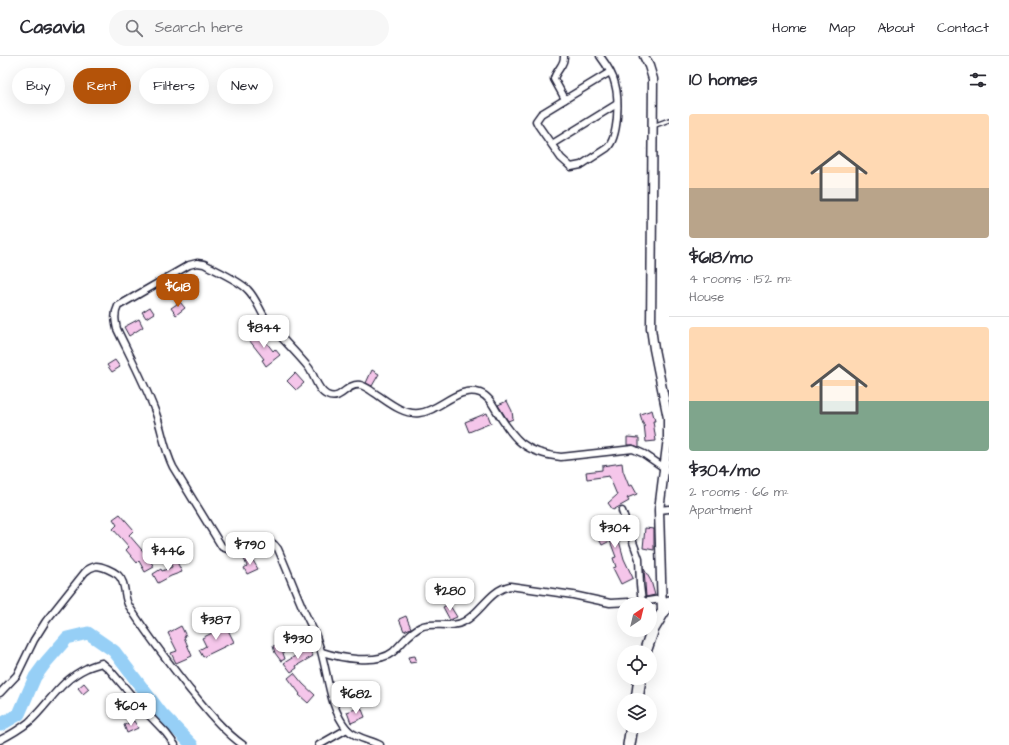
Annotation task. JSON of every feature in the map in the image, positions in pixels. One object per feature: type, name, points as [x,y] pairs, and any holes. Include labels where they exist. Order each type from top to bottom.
[{"type":"highway","points":[[647,645],[653,628],[662,612],[665,600]]},
{"type":"highway","points":[[629,745],[631,733]]},
{"type":"street","points":[[564,56],[564,63],[554,79],[565,99]]},
{"type":"street","points":[[600,56],[610,72],[615,82],[617,92],[617,115],[614,137],[610,145],[581,165],[574,167],[568,165],[561,158],[536,121],[541,114],[610,72]]},
{"type":"street","points":[[644,56],[650,66],[653,79],[650,312],[654,349],[668,418],[668,438],[660,510],[665,600]]},
{"type":"street","points":[[552,144],[617,104]]},
{"type":"street","points":[[380,745],[353,734],[347,729],[340,719],[325,674],[322,652],[286,565],[274,543],[270,540],[258,540],[230,550],[222,547],[173,467],[167,455],[156,413],[147,390],[117,329],[114,318],[118,306],[184,267],[193,263],[204,264],[248,289],[266,319],[309,369],[322,391],[327,395],[333,397],[338,396],[355,385],[360,385],[400,409],[410,413],[419,413],[439,407],[463,393],[480,393],[490,400],[516,439],[534,451],[550,456],[561,457],[633,449],[664,467]]},
{"type":"street","points":[[660,510],[669,509]]},
{"type":"street","points":[[622,511],[639,559],[641,597]]},
{"type":"street","points":[[0,693],[17,675],[34,640],[46,621],[85,572],[96,566],[112,571],[121,578],[124,584],[128,604],[172,668],[225,731],[243,745]]},
{"type":"street","points":[[322,652],[336,657],[345,658],[386,656],[422,626],[440,624],[453,625],[466,621],[503,587],[510,586],[573,595],[610,603],[617,603]]},
{"type":"street","points":[[0,740],[30,721],[66,681],[77,673],[93,665],[102,663],[166,733],[175,745]]},
{"type":"street","points":[[319,745],[347,729]]},
{"type":"lane","points":[[652,127],[669,120]]},
{"type":"building","points":[[180,302],[185,308],[176,315],[171,308]]},
{"type":"building","points":[[150,307],[154,313],[146,318],[142,312]]},
{"type":"building","points":[[139,319],[143,327],[129,336],[124,327]]},
{"type":"building","points":[[259,333],[273,351],[275,349],[280,355],[266,366],[262,360],[264,359],[249,340]]},
{"type":"building","points":[[115,360],[120,367],[112,372],[107,365]]},
{"type":"building","points":[[372,370],[379,374],[372,386],[366,383]]},
{"type":"building","points":[[295,373],[304,383],[296,390],[287,381]]},
{"type":"building","points":[[507,401],[512,411],[513,419],[508,421],[498,405]]},
{"type":"building","points":[[652,410],[655,421],[653,421],[656,441],[646,442],[644,424],[640,414]]},
{"type":"building","points":[[487,413],[491,423],[469,432],[465,422]]},
{"type":"building","points":[[627,437],[639,438],[639,447],[627,445]]},
{"type":"building","points":[[622,463],[623,471],[629,486],[632,485],[637,494],[627,498],[629,501],[613,510],[608,503],[617,495],[609,476],[587,479],[586,472],[602,470],[602,466]]},
{"type":"building","points":[[120,514],[134,530],[129,535],[148,557],[154,567],[145,572],[139,561],[137,563],[126,550],[129,547],[113,529],[117,525],[113,519]]},
{"type":"building","points":[[613,520],[621,536],[618,537],[624,559],[633,578],[621,584],[613,568],[616,567],[613,558],[616,557],[610,541],[602,545],[594,529]]},
{"type":"building","points":[[645,528],[654,529],[654,550],[643,548]]},
{"type":"building","points":[[251,557],[258,569],[247,574],[244,568],[247,566],[244,559]]},
{"type":"building","points":[[176,560],[182,572],[158,583],[153,574],[161,569],[162,571],[172,567],[170,562]]},
{"type":"building","points":[[644,569],[651,581],[655,595],[646,597]]},
{"type":"building","points":[[449,604],[457,617],[450,620],[443,607]]},
{"type":"building","points":[[406,616],[411,628],[404,631],[399,619]]},
{"type":"building","points":[[181,626],[186,636],[184,637],[192,656],[176,663],[171,653],[177,651],[168,633]]},
{"type":"building","points":[[226,626],[234,642],[203,657],[199,650],[206,646],[202,638]]},
{"type":"building","points":[[282,634],[285,641],[290,639],[293,645],[282,650],[285,659],[281,661],[275,653],[273,646],[280,643],[276,637]]},
{"type":"building","points":[[308,648],[313,656],[296,666],[297,668],[291,672],[284,663]]},
{"type":"building","points":[[415,656],[417,662],[410,663],[408,657]]},
{"type":"building","points":[[294,673],[315,695],[308,703],[299,695],[300,694],[288,678]]},
{"type":"building","points":[[84,683],[89,689],[83,694],[78,688]]},
{"type":"building","points":[[361,707],[365,717],[351,723],[347,712]]},
{"type":"building","points":[[134,721],[138,728],[127,733],[124,725]]},
{"type":"waterway","points":[[0,725],[19,714],[35,677],[67,638],[88,633],[114,651],[161,713],[192,745]]}]
